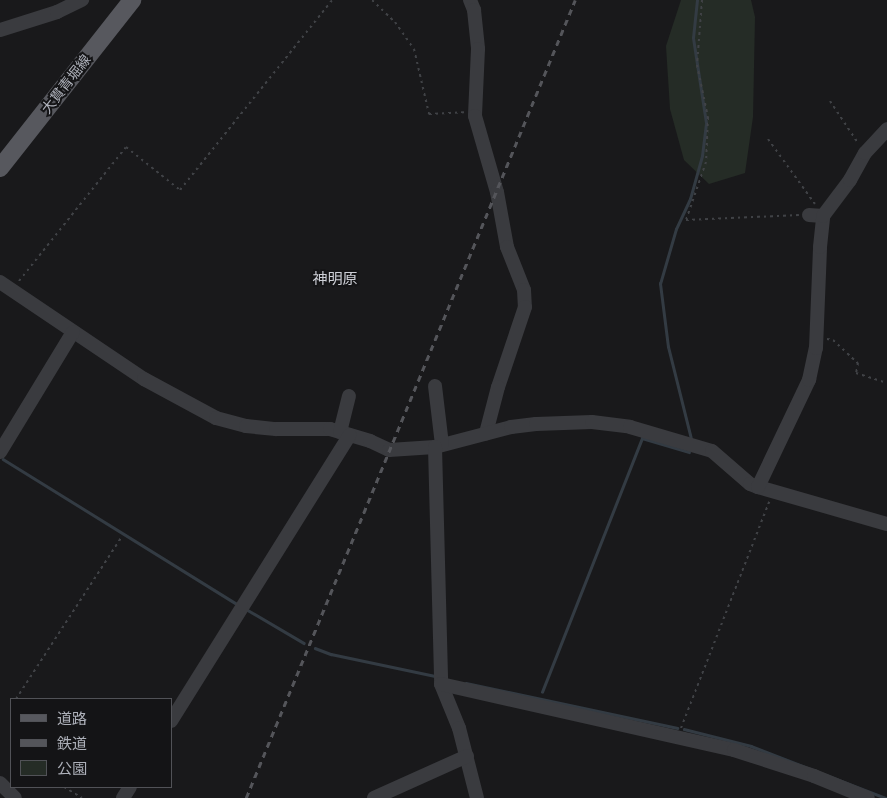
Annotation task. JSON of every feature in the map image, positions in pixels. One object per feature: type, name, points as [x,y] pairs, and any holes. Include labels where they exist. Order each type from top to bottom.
[{"type":"main road","name":"大貫青堀線","points":[[0,168],[132,0]]},
{"type":"street","points":[[0,30],[57,12],[82,0]]},
{"type":"street","points":[[470,0],[474,10],[478,49],[475,112],[487,162],[497,192],[508,247],[524,290],[525,307],[498,387],[486,433]]},
{"type":"street","points":[[758,487],[809,380],[817,338],[823,216],[850,180],[865,153],[887,129]]},
{"type":"street","points":[[808,214],[823,216]]},
{"type":"street","points":[[0,282],[144,379],[216,418],[246,426],[276,429],[323,429],[345,433],[389,450],[439,446],[511,426],[592,422],[630,427],[712,451],[750,484],[772,492],[887,524]]},
{"type":"street","points":[[0,452],[73,332]]},
{"type":"street","points":[[435,386],[439,446],[441,684],[459,728],[477,798]]},
{"type":"street","points":[[172,719],[345,433],[349,396]]},
{"type":"street","points":[[441,684],[734,750],[814,776],[868,798]]},
{"type":"street","points":[[374,798],[466,756]]},
{"type":"street","points":[[0,783],[14,798]]},
{"type":"path","points":[[12,290],[126,148],[180,190],[332,0]]},
{"type":"path","points":[[372,0],[395,22],[414,49],[429,114],[475,112]]},
{"type":"path","points":[[702,0],[698,65],[708,117],[706,162],[686,220],[808,214]]},
{"type":"path","points":[[830,101],[865,153]]},
{"type":"path","points":[[768,140],[823,216]]},
{"type":"path","points":[[817,338],[833,340],[844,349],[858,363],[856,373],[887,383]]},
{"type":"path","points":[[681,726],[772,492]]},
{"type":"path","points":[[17,698],[121,538]]},
{"type":"path","points":[[66,788],[82,798]]},
{"type":"green space","points":[[681,0],[751,0],[755,17],[753,117],[745,173],[709,184],[684,160],[670,109],[666,46]]},
{"type":"waterway","points":[[691,439],[668,347],[660,284],[676,229],[690,199],[702,156],[706,123],[693,38],[697,0]]},
{"type":"waterway","points":[[542,692],[642,438],[689,452]]},
{"type":"waterway","points":[[3,459],[237,604]]},
{"type":"waterway","points":[[246,609],[304,643]]},
{"type":"waterway","points":[[315,648],[331,654],[435,676]]},
{"type":"waterway","points":[[466,683],[677,728]]},
{"type":"waterway","points":[[684,729],[751,746],[886,798]]},
{"type":"railway","points":[[246,798],[575,0]]},
{"type":"district","name":"神明原","points":[[335,279]]}]
